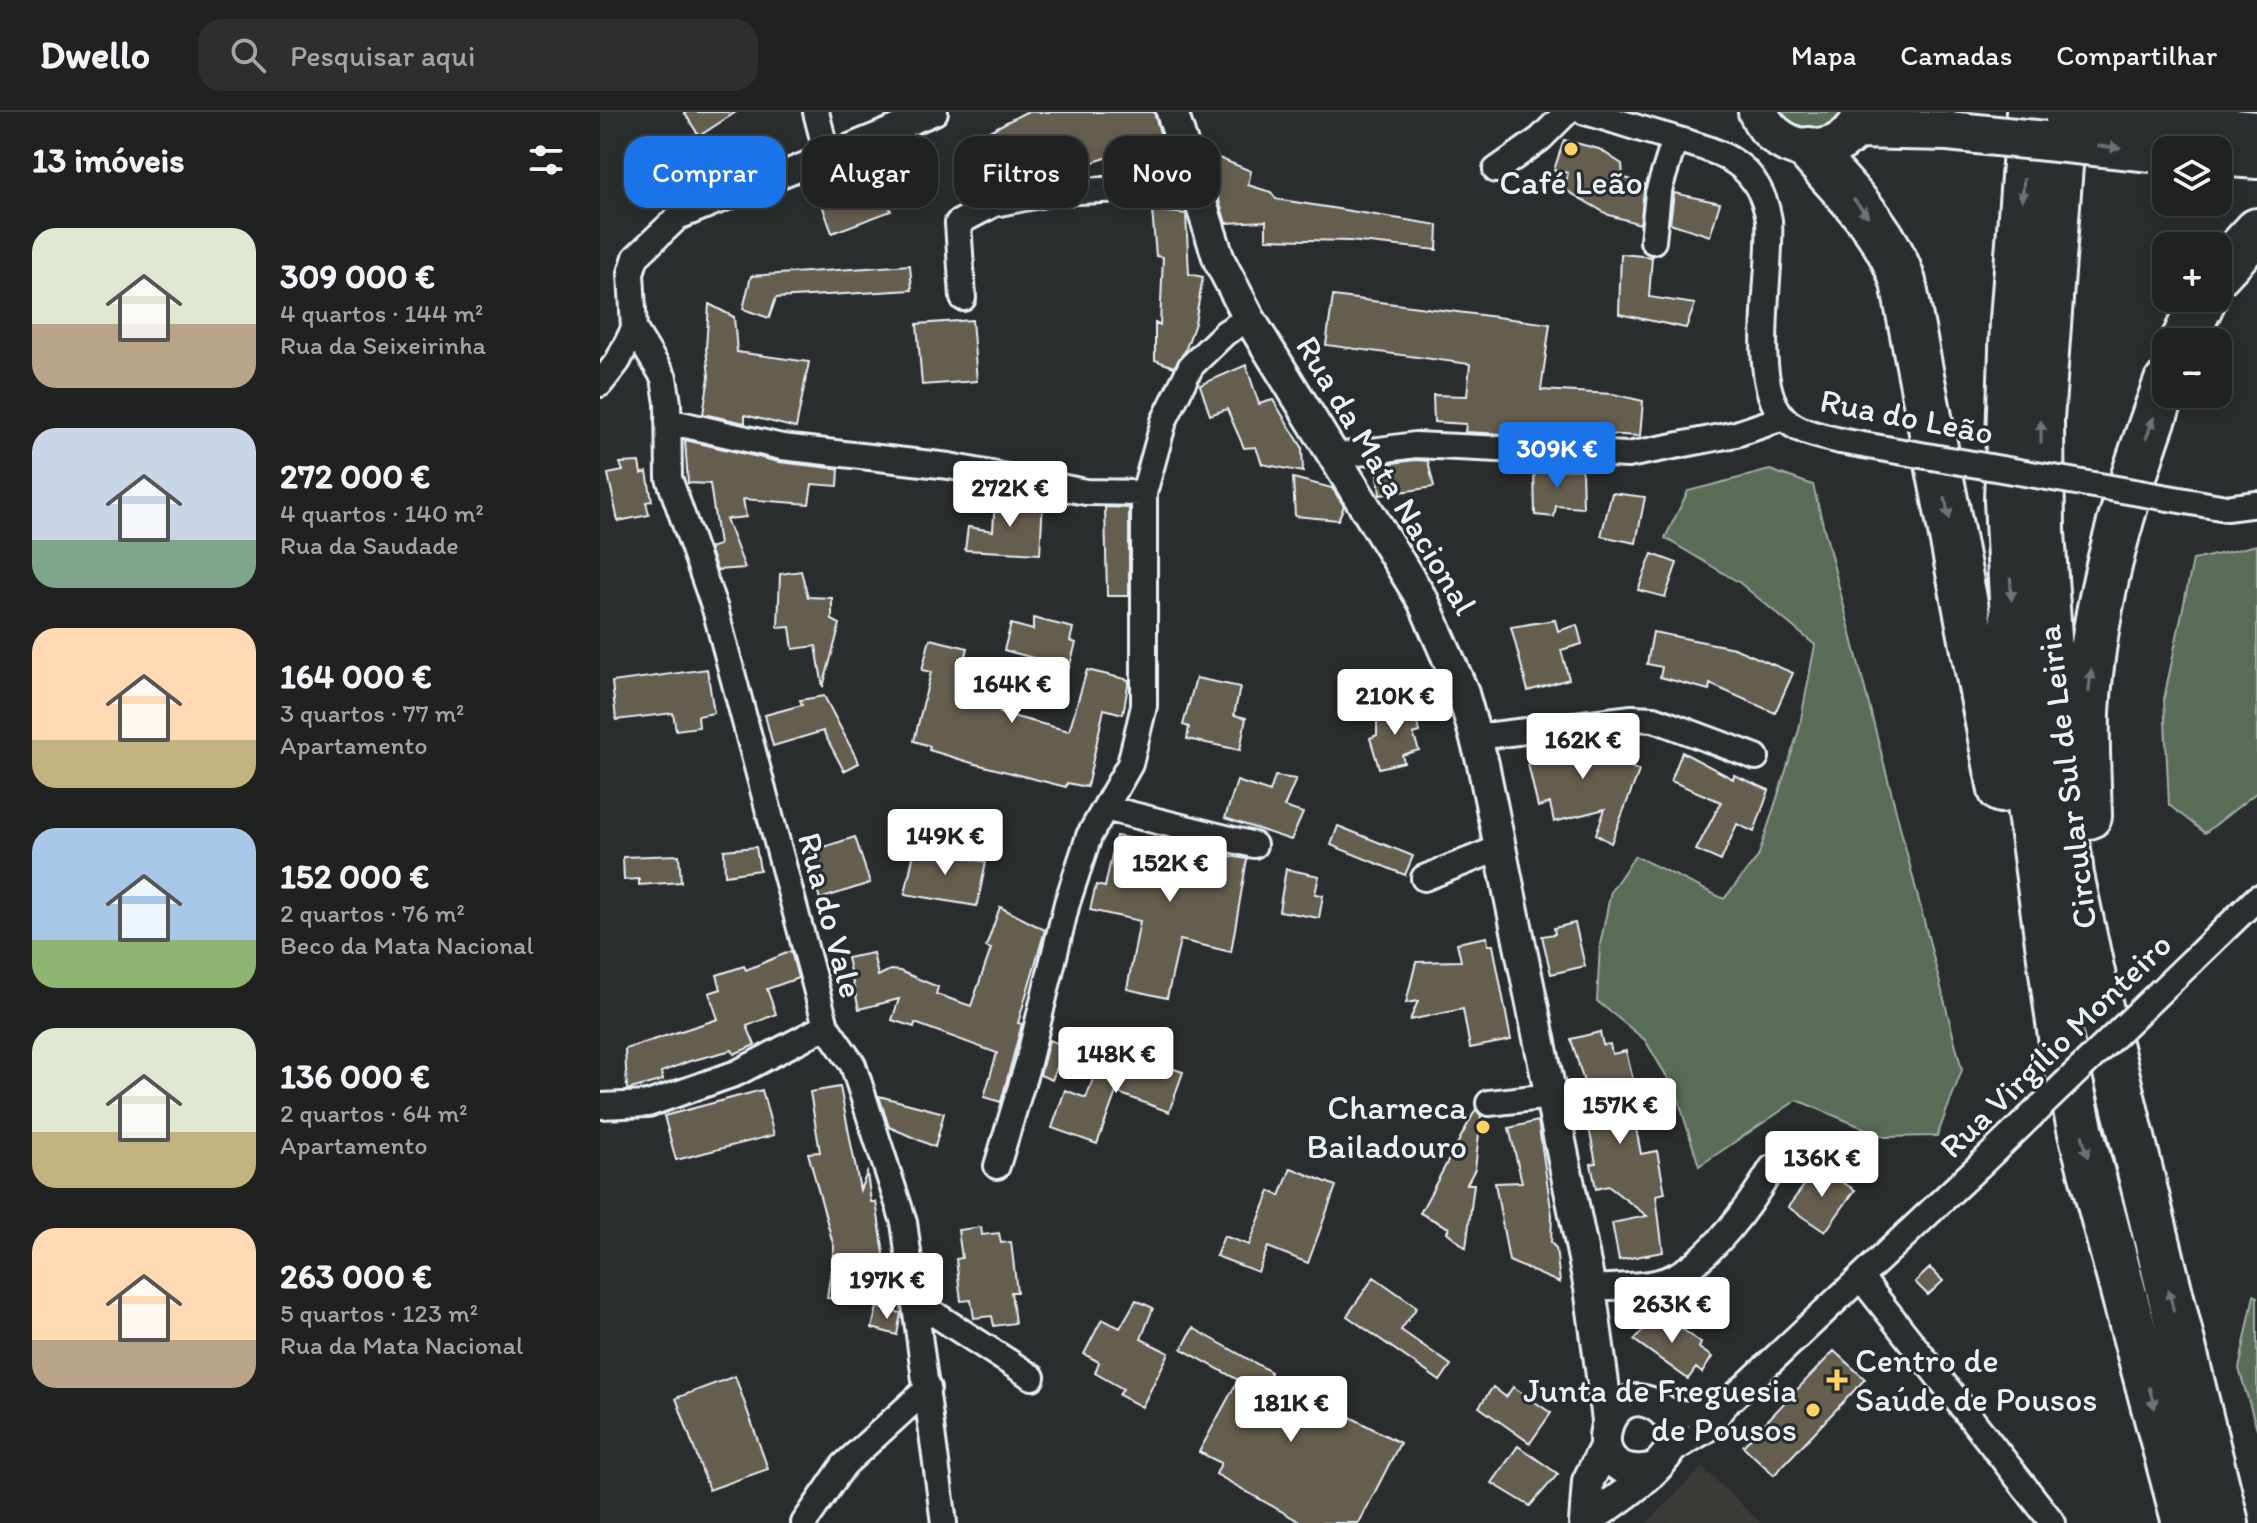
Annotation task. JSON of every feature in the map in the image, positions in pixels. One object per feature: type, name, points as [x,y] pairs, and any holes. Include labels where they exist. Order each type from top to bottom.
[{"type":"highway","name":"Circular Sul de Leiria","points":[[2029,112],[2013,320],[2007,500],[2017,693],[2073,985],[2226,1523]]},
{"type":"highway","name":"Circular Sul de Leiria","points":[[2064,112],[2041,419],[2042,532],[2057,758],[2071,875],[2081,1133],[2185,1523]]},
{"type":"highway","points":[[1809,150],[1867,213],[1897,262],[2033,956],[2073,985]]},
{"type":"highway","points":[[2232,258],[2257,231]]},
{"type":"highway","points":[[2073,985],[2093,649],[2105,583],[2122,520],[2158,408]]},
{"type":"main road","points":[[1758,112],[1777,139],[1792,148],[1809,150],[1826,148],[1859,121],[1948,131],[2152,142]]},
{"type":"main road","points":[[2064,112],[2152,140]]},
{"type":"main road","points":[[2212,136],[2257,131]]},
{"type":"main road","points":[[2232,157],[2257,159]]},
{"type":"street","points":[[816,112],[822,136]]},
{"type":"street","points":[[875,136],[935,112]]},
{"type":"street","name":"Rua da Mata Nacional","points":[[1172,112],[1181,136]]},
{"type":"street","points":[[1496,170],[1540,139],[1567,112]]},
{"type":"street","name":"Rua do Leão","points":[[1585,112],[1724,153],[1739,164],[1760,190],[1767,206],[1771,242],[1767,381],[1772,400],[1783,418],[1796,428],[1840,441],[2226,508],[2257,504]]},
{"type":"street","points":[[1653,241],[1658,193],[1675,139]]},
{"type":"street","points":[[600,384],[609,356],[634,329],[631,273],[636,257],[650,241],[678,217],[802,165]]},
{"type":"street","points":[[963,298],[958,223],[994,204],[1054,192],[1104,190]]},
{"type":"street","name":"Rua da Mata Nacional","points":[[1202,208],[1213,246],[1249,318],[1336,456],[1436,626],[1476,737],[1590,1288],[1601,1357],[1606,1434]]},
{"type":"street","points":[[997,1166],[1028,1063],[1067,903],[1089,836],[1130,764],[1144,706],[1144,493],[1164,421],[1191,366],[1225,333],[1249,318]]},
{"type":"street","name":"Rua do Vale","points":[[634,329],[664,378],[669,478],[715,609],[826,1026],[853,1065],[904,1222],[944,1523]]},
{"type":"street","points":[[1336,456],[1415,445],[1628,455],[1736,434],[1783,418]]},
{"type":"street","points":[[668,421],[782,447],[949,466],[1086,492],[1144,493]]},
{"type":"street","points":[[1476,737],[1632,718],[1654,719],[1756,757]]},
{"type":"street","points":[[1105,808],[1254,845]]},
{"type":"street","points":[[1424,878],[1500,848]]},
{"type":"street","name":"Rua Virgílio Monteiro","points":[[1660,1461],[1706,1430],[1725,1405],[2257,898]]},
{"type":"street","points":[[600,1106],[648,1104],[737,1073],[826,1026]]},
{"type":"street","points":[[1489,1103],[1551,1096]]},
{"type":"street","points":[[1590,1288],[1669,1280],[1687,1268],[1748,1207],[1772,1168]]},
{"type":"street","points":[[1861,1278],[2053,1523]]},
{"type":"street","points":[[916,1302],[1032,1377]]},
{"type":"street","points":[[1585,1522],[1628,1492],[1660,1461],[1672,1425],[1601,1357]]},
{"type":"street","points":[[804,1523],[844,1465],[928,1388]]},
{"type":"street","points":[[1585,1522],[1588,1481],[1619,1406],[1652,1405],[1686,1414],[1725,1405]]},
{"type":"street","points":[[1606,1434],[1610,1457],[1628,1470],[1660,1461]]},
{"type":"shaded area","points":[[1702,1467],[1761,1523],[1647,1523]]},
{"type":"green space","points":[[1780,112],[1843,112],[1828,125],[1812,128],[1795,124]]},
{"type":"green space","points":[[1770,470],[1813,485],[1962,1070],[1937,1136],[1885,1137],[1797,1100],[1699,1166],[1676,1092],[1645,1040],[1597,1001],[1600,945],[1611,891],[1635,856],[1724,899],[1758,857],[1799,730],[1815,645],[1740,583],[1665,538],[1688,491]]},
{"type":"green space","points":[[2257,545],[2257,792],[2205,833],[2169,805],[2164,699],[2193,560]]},
{"type":"green space","points":[[2254,1295],[2257,1297],[2257,1429],[2239,1369]]},
{"type":"building","points":[[684,112],[736,112],[699,136]]},
{"type":"building","points":[[1026,112],[1154,112],[1161,136],[1104,136],[1104,159],[1088,164],[1088,136],[980,136]]},
{"type":"building","points":[[1564,140],[1599,149],[1622,164],[1623,177],[1645,185],[1640,224],[1609,215],[1564,189],[1568,173],[1554,170]]},
{"type":"building","points":[[1220,158],[1251,171],[1248,185],[1271,192],[1276,199],[1438,225],[1437,250],[1349,241],[1266,239],[1266,221],[1226,223],[1220,204]]},
{"type":"building","points":[[1674,193],[1720,203],[1710,236],[1670,223]]},
{"type":"building","points":[[823,208],[890,208],[891,211],[832,233]]},
{"type":"building","points":[[1152,210],[1186,214],[1189,274],[1203,277],[1195,323],[1185,351],[1174,367],[1155,360],[1155,323],[1160,325],[1163,257],[1156,256]]},
{"type":"building","points":[[1621,254],[1652,257],[1649,297],[1695,304],[1686,328],[1619,314]]},
{"type":"building","points":[[910,265],[912,290],[776,298],[769,318],[743,309],[751,276]]},
{"type":"building","points":[[1333,296],[1550,324],[1541,390],[1613,394],[1643,401],[1640,436],[1504,429],[1504,434],[1465,432],[1466,424],[1434,422],[1433,395],[1467,396],[1470,364],[1326,345]]},
{"type":"building","points":[[709,304],[734,317],[737,352],[809,362],[796,428],[745,415],[745,423],[703,414],[709,377],[706,348]]},
{"type":"building","points":[[972,320],[977,381],[922,385],[917,324]]},
{"type":"building","points":[[1246,365],[1259,404],[1273,400],[1302,447],[1303,472],[1262,464],[1256,447],[1244,448],[1227,409],[1210,415],[1200,385]]},
{"type":"building","points":[[685,440],[779,462],[839,469],[838,486],[812,484],[809,504],[743,499],[746,517],[726,519],[745,568],[717,570],[709,548],[719,545],[710,484],[688,483]]},
{"type":"building","points":[[1428,461],[1434,487],[1380,495],[1377,465]]},
{"type":"building","points":[[639,462],[641,474],[647,472],[652,501],[646,502],[649,515],[618,521],[608,474],[623,471],[620,463]]},
{"type":"building","points":[[1582,469],[1583,508],[1556,506],[1554,517],[1535,515],[1534,470]]},
{"type":"building","points":[[1293,478],[1332,488],[1344,506],[1338,520],[1295,516]]},
{"type":"building","points":[[1612,493],[1645,497],[1636,543],[1601,536]]},
{"type":"building","points":[[995,499],[1043,501],[1040,554],[965,550],[968,527],[993,531]]},
{"type":"building","points":[[1105,507],[1129,508],[1129,596],[1107,596]]},
{"type":"building","points":[[1652,554],[1677,563],[1665,597],[1638,590]]},
{"type":"building","points":[[801,571],[808,597],[832,598],[832,620],[840,624],[823,687],[816,646],[793,649],[790,627],[778,628],[780,574]]},
{"type":"building","points":[[1033,618],[1073,628],[1070,641],[1076,643],[1069,668],[1004,650],[1011,624],[1033,630]]},
{"type":"building","points":[[1555,620],[1558,631],[1577,625],[1582,644],[1561,650],[1569,679],[1528,691],[1511,627]]},
{"type":"building","points":[[1653,632],[1734,648],[1793,673],[1775,713],[1710,684],[1709,690],[1660,677],[1662,667],[1647,664]]},
{"type":"building","points":[[930,639],[968,648],[956,696],[1002,707],[1000,713],[1069,731],[1087,670],[1129,680],[1123,714],[1104,709],[1087,787],[1067,783],[1066,787],[972,763],[929,750],[930,746],[914,741],[931,672],[922,670]]},
{"type":"building","points":[[707,669],[714,713],[698,716],[699,727],[676,730],[673,713],[616,720],[612,682]]},
{"type":"building","points":[[1196,678],[1240,687],[1234,715],[1246,718],[1240,750],[1187,739],[1189,727],[1183,725]]},
{"type":"building","points":[[824,696],[859,763],[844,771],[823,731],[773,746],[765,715],[802,705],[800,700]]},
{"type":"building","points":[[1410,707],[1420,732],[1413,734],[1419,750],[1402,755],[1404,762],[1379,768],[1370,738],[1377,735],[1377,716]]},
{"type":"building","points":[[1607,736],[1609,746],[1625,753],[1622,762],[1639,771],[1611,843],[1596,834],[1605,809],[1554,822],[1550,803],[1538,807],[1528,764],[1530,756],[1540,754],[1537,745]]},
{"type":"building","points":[[1682,752],[1733,779],[1734,775],[1769,790],[1754,832],[1737,824],[1721,861],[1696,850],[1721,802],[1671,781]]},
{"type":"building","points":[[1275,776],[1296,779],[1284,807],[1303,813],[1291,840],[1225,818],[1237,781],[1270,792]]},
{"type":"building","points":[[1338,826],[1413,856],[1405,875],[1331,845]]},
{"type":"building","points":[[1116,836],[1247,859],[1231,952],[1180,940],[1167,998],[1127,989],[1140,921],[1090,910],[1096,885],[1105,887]]},
{"type":"building","points":[[855,837],[870,883],[820,899],[805,853]]},
{"type":"building","points":[[756,847],[760,870],[725,875],[724,850]]},
{"type":"building","points":[[915,848],[986,862],[977,906],[905,894]]},
{"type":"building","points":[[679,855],[681,882],[639,885],[639,879],[624,880],[623,857]]},
{"type":"building","points":[[1286,869],[1319,876],[1315,894],[1323,895],[1319,918],[1279,911]]},
{"type":"building","points":[[1000,907],[1045,930],[1018,1023],[1022,1024],[1001,1102],[984,1097],[997,1053],[915,1023],[914,1027],[892,1020],[899,999],[859,1009],[847,958],[873,953],[878,976],[890,970],[900,971],[938,987],[936,994],[971,1006],[991,949],[986,947]]},
{"type":"building","points":[[1575,923],[1585,966],[1551,974],[1542,936],[1555,934],[1554,928]]},
{"type":"building","points":[[1487,937],[1488,945],[1493,945],[1511,1040],[1470,1048],[1463,1009],[1410,1020],[1418,1001],[1406,1003],[1416,962],[1461,961],[1457,943]]},
{"type":"building","points":[[791,951],[798,978],[767,989],[776,1014],[747,1026],[755,1045],[734,1054],[732,1050],[690,1061],[661,1072],[663,1080],[627,1090],[625,1049],[718,1019],[709,993],[721,989],[717,975],[744,966],[746,970]]},
{"type":"building","points":[[1600,1032],[1603,1045],[1610,1044],[1612,1054],[1626,1051],[1633,1080],[1627,1081],[1641,1154],[1657,1151],[1665,1193],[1656,1195],[1663,1252],[1619,1260],[1612,1223],[1647,1216],[1608,1186],[1596,1189],[1591,1164],[1596,1163],[1584,1103],[1590,1102],[1571,1039]]},
{"type":"building","points":[[1049,1040],[1065,1046],[1052,1080],[1040,1075]]},
{"type":"building","points":[[1103,1052],[1143,1067],[1146,1059],[1183,1072],[1169,1112],[1116,1092],[1097,1144],[1052,1128],[1065,1090],[1086,1098]]},
{"type":"building","points":[[840,1087],[860,1190],[867,1173],[871,1202],[876,1202],[885,1260],[878,1306],[827,1298],[834,1247],[808,1153],[820,1152],[810,1092]]},
{"type":"building","points":[[762,1090],[774,1135],[676,1160],[664,1116]]},
{"type":"building","points":[[879,1096],[944,1113],[935,1147],[889,1127]]},
{"type":"building","points":[[1476,1109],[1481,1116],[1475,1169],[1467,1184],[1474,1184],[1466,1248],[1447,1232],[1449,1228],[1420,1213]]},
{"type":"building","points":[[1538,1121],[1552,1215],[1551,1243],[1556,1248],[1560,1283],[1509,1261],[1495,1183],[1522,1182],[1509,1128]]},
{"type":"building","points":[[1818,1167],[1855,1190],[1825,1232],[1788,1207]]},
{"type":"building","points":[[1291,1168],[1336,1186],[1308,1263],[1268,1247],[1258,1272],[1216,1256],[1224,1236],[1249,1245],[1270,1191],[1280,1196]]},
{"type":"building","points":[[981,1227],[982,1235],[999,1233],[1001,1243],[1011,1242],[1017,1292],[1011,1292],[1015,1323],[994,1326],[992,1316],[974,1318],[971,1300],[961,1301],[956,1259],[962,1258],[958,1230]]},
{"type":"building","points":[[1930,1268],[1943,1281],[1928,1295],[1915,1282]]},
{"type":"building","points":[[1374,1277],[1417,1307],[1401,1330],[1451,1365],[1440,1381],[1347,1316]]},
{"type":"building","points":[[1136,1300],[1153,1308],[1141,1339],[1169,1353],[1142,1407],[1119,1395],[1123,1389],[1095,1373],[1099,1362],[1084,1354],[1102,1319],[1120,1328]]},
{"type":"building","points":[[877,1307],[901,1313],[897,1335],[872,1328]]},
{"type":"building","points":[[1654,1308],[1701,1343],[1699,1348],[1712,1357],[1702,1373],[1696,1368],[1688,1379],[1634,1340],[1644,1329],[1640,1325]]},
{"type":"building","points":[[1193,1328],[1271,1372],[1270,1375],[1400,1443],[1359,1523],[1302,1523],[1216,1474],[1221,1463],[1199,1452],[1238,1380],[1182,1349]]},
{"type":"building","name":"Junta de Freguesia de Pousos","points":[[1834,1351],[1865,1379],[1774,1475],[1743,1446]]},
{"type":"building","points":[[735,1376],[768,1469],[709,1490],[676,1398]]},
{"type":"building","points":[[1493,1387],[1506,1397],[1513,1387],[1551,1413],[1530,1443],[1479,1407]]},
{"type":"building","points":[[1518,1446],[1558,1474],[1530,1506],[1492,1483]]},
{"type":"place","name":"Café Leão","points":[[1571,149]]},
{"type":"place","name":"Charneca Bailadouro","points":[[1483,1127]]},
{"type":"place","name":"Centro de Saúde de Pousos","points":[[1837,1380]]},
{"type":"place","name":"Junta de Freguesia de Pousos","points":[[1813,1410]]}]
